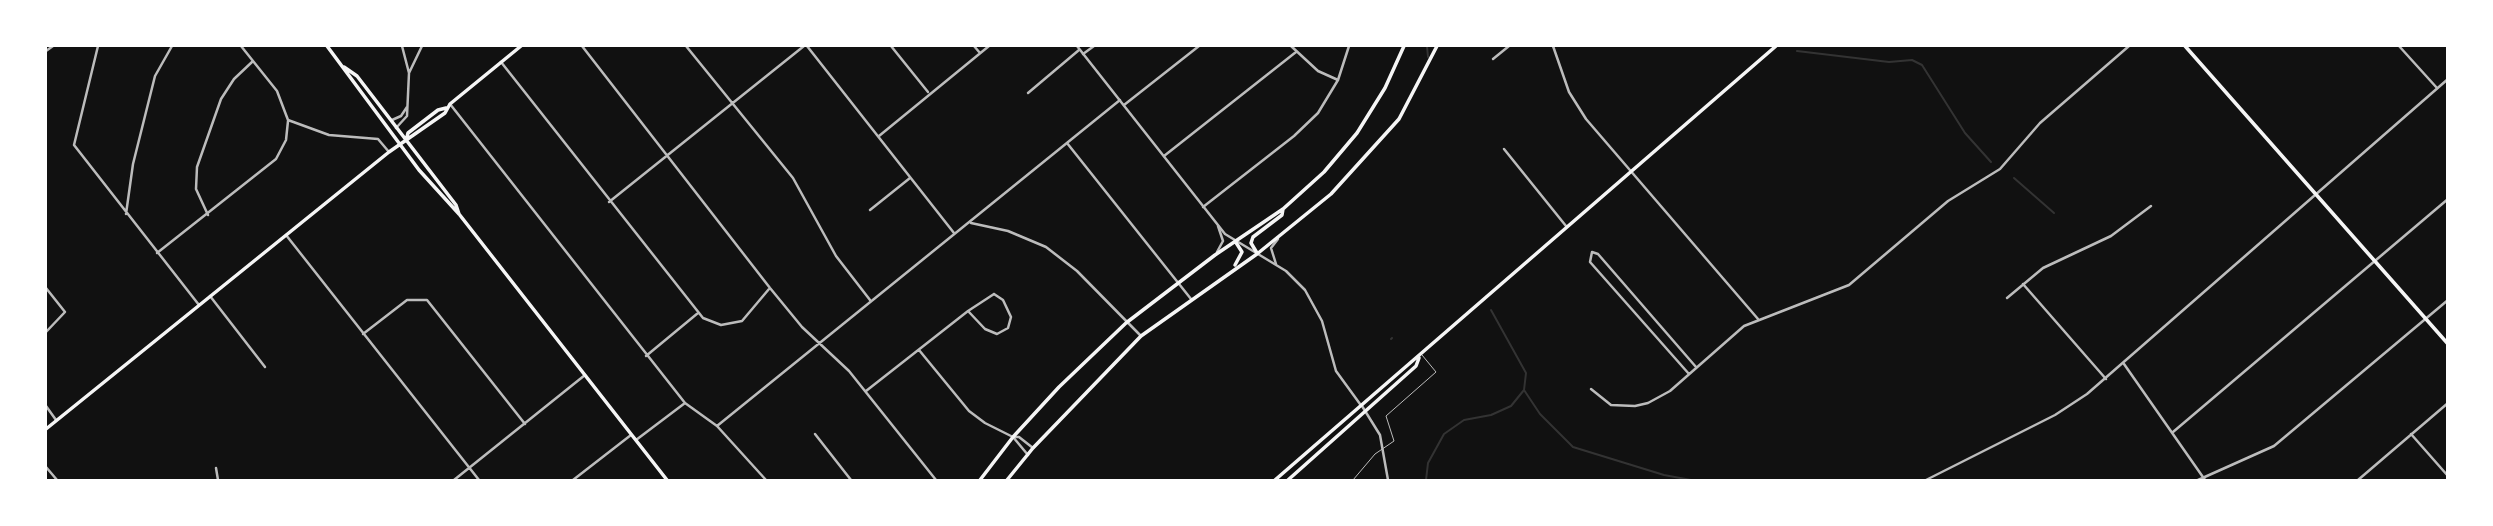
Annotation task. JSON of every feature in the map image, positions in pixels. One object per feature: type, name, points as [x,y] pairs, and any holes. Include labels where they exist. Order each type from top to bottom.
[{"type":"main road","points":[[327,46],[399,145],[452,210],[459,214]]},
{"type":"main road","points":[[46,429],[406,141],[408,133],[438,110],[449,106],[521,46]]},
{"type":"main road","points":[[980,481],[1013,437],[1067,379],[1126,323],[1177,282],[1283,209],[1324,172],[1357,133],[1385,88],[1404,46]]},
{"type":"main road","points":[[1007,481],[1033,448],[1141,336],[1234,267],[1257,254],[1331,194],[1399,119],[1437,46]]},
{"type":"main road","points":[[1275,481],[1360,404],[1411,360],[1420,357],[1566,226],[1776,46]]},
{"type":"main road","points":[[2185,46],[2448,344]]},
{"type":"main road","points":[[342,66],[357,76],[456,205],[459,214],[667,481]]},
{"type":"main road","points":[[1257,254],[1251,243],[1253,237],[1282,215],[1283,209]]},
{"type":"main road","points":[[1234,267],[1242,252],[1235,241]]},
{"type":"main road","points":[[1288,481],[1416,366],[1420,357]]},
{"type":"street","points":[[46,51],[53,46]]},
{"type":"street","points":[[98,46],[74,142],[76,152],[198,305]]},
{"type":"street","points":[[126,214],[133,164],[155,76],[172,46]]},
{"type":"street","points":[[157,253],[276,159],[286,140],[288,120],[277,91],[241,46]]},
{"type":"street","points":[[397,128],[407,116],[409,73],[402,46]]},
{"type":"street","points":[[409,73],[422,46]]},
{"type":"street","points":[[582,46],[770,288],[818,343],[849,371],[936,481]]},
{"type":"street","points":[[686,46],[793,178],[836,256],[871,301]]},
{"type":"street","points":[[610,202],[805,46],[954,234]]},
{"type":"street","points":[[891,46],[929,93]]},
{"type":"street","points":[[974,46],[980,53]]},
{"type":"street","points":[[878,136],[989,46]]},
{"type":"street","points":[[1077,46],[1218,226],[1235,241],[1297,281],[1311,298],[1322,321],[1336,371],[1376,427],[1383,447],[1388,481]]},
{"type":"street","points":[[1083,54],[1094,46]]},
{"type":"street","points":[[1124,105],[1199,46]]},
{"type":"street","points":[[1291,46],[1318,71],[1338,80]]},
{"type":"street","points":[[1203,207],[1294,136],[1318,113],[1338,80],[1349,46]]},
{"type":"street","points":[[1493,59],[1509,46]]},
{"type":"street","points":[[1553,46],[1576,106],[1758,319]]},
{"type":"street","points":[[1591,389],[1611,405],[1635,406],[1661,398],[1728,338],[1758,319],[1842,288],[1858,279],[1948,201],[2000,169],[2040,123],[2129,46]]},
{"type":"street","points":[[2399,46],[2437,88]]},
{"type":"street","points":[[1028,93],[1080,50]]},
{"type":"street","points":[[1164,156],[1296,52]]},
{"type":"street","points":[[208,215],[196,189],[197,167],[221,99],[234,79],[253,61]]},
{"type":"street","points":[[501,62],[698,313],[712,323],[733,325],[751,313],[770,288]]},
{"type":"street","points":[[1926,481],[2055,415],[2106,379],[2448,79]]},
{"type":"street","points":[[717,426],[1120,100]]},
{"type":"street","points":[[449,106],[685,403],[717,426],[766,481]]},
{"type":"street","points":[[390,120],[401,116],[407,107]]},
{"type":"street","points":[[288,120],[329,135],[378,139],[390,152]]},
{"type":"street","points":[[1068,143],[1191,299]]},
{"type":"street","points":[[1504,149],[1566,226]]},
{"type":"street","points":[[870,210],[910,178]]},
{"type":"street","points":[[2173,432],[2448,199]]},
{"type":"street","points":[[2007,298],[2062,257],[2111,236],[2151,206]]},
{"type":"street","points":[[969,223],[1008,231],[1046,247],[1077,271],[1141,336]]},
{"type":"street","points":[[1215,255],[1223,241],[1218,226]]},
{"type":"street","points":[[286,235],[479,481]]},
{"type":"street","points":[[1278,267],[1271,248],[1280,236]]},
{"type":"street","points":[[1689,374],[1590,262],[1592,252],[1598,254],[1696,367]]},
{"type":"street","points":[[2023,284],[2106,379]]},
{"type":"street","points":[[46,288],[65,312],[46,332]]},
{"type":"street","points":[[866,391],[988,296],[996,295],[1003,300],[1011,314],[1011,322],[1004,331],[992,333],[968,312]]},
{"type":"street","points":[[210,296],[265,366]]},
{"type":"street","points":[[363,334],[407,300],[422,299],[432,303],[525,424]]},
{"type":"street","points":[[2198,481],[2274,446],[2448,300]]},
{"type":"street","points":[[646,356],[698,313]]},
{"type":"street","points":[[919,350],[969,411],[1013,437],[1028,455]]},
{"type":"street","points":[[2124,364],[2204,479]]},
{"type":"street","points":[[454,481],[585,375]]},
{"type":"street","points":[[636,440],[685,403]]},
{"type":"street","points":[[2358,481],[2448,403]]},
{"type":"street","points":[[46,406],[56,420]]},
{"type":"street","points":[[573,481],[631,434]]},
{"type":"street","points":[[815,434],[851,481]]},
{"type":"street","points":[[2411,434],[2448,476]]},
{"type":"street","points":[[1013,437],[1019,437],[1033,448]]},
{"type":"street","points":[[46,467],[57,481]]},
{"type":"street","points":[[216,468],[218,481]]},
{"type":"lane","points":[[1353,481],[1383,447],[1394,441],[1386,416],[1436,372],[1420,357]]},
{"type":"waterway","points":[[1427,46],[1428,57]]},
{"type":"waterway","points":[[1797,51],[1889,62],[1912,60],[1922,65],[1965,133],[1991,162]]},
{"type":"waterway","points":[[2014,178],[2054,213]]},
{"type":"waterway","points":[[1426,480],[1428,463],[1444,434],[1464,420],[1491,415],[1511,406],[1524,390],[1526,373],[1491,310]]},
{"type":"waterway","points":[[1524,390],[1540,414],[1573,447],[1664,475],[1691,480]]}]
